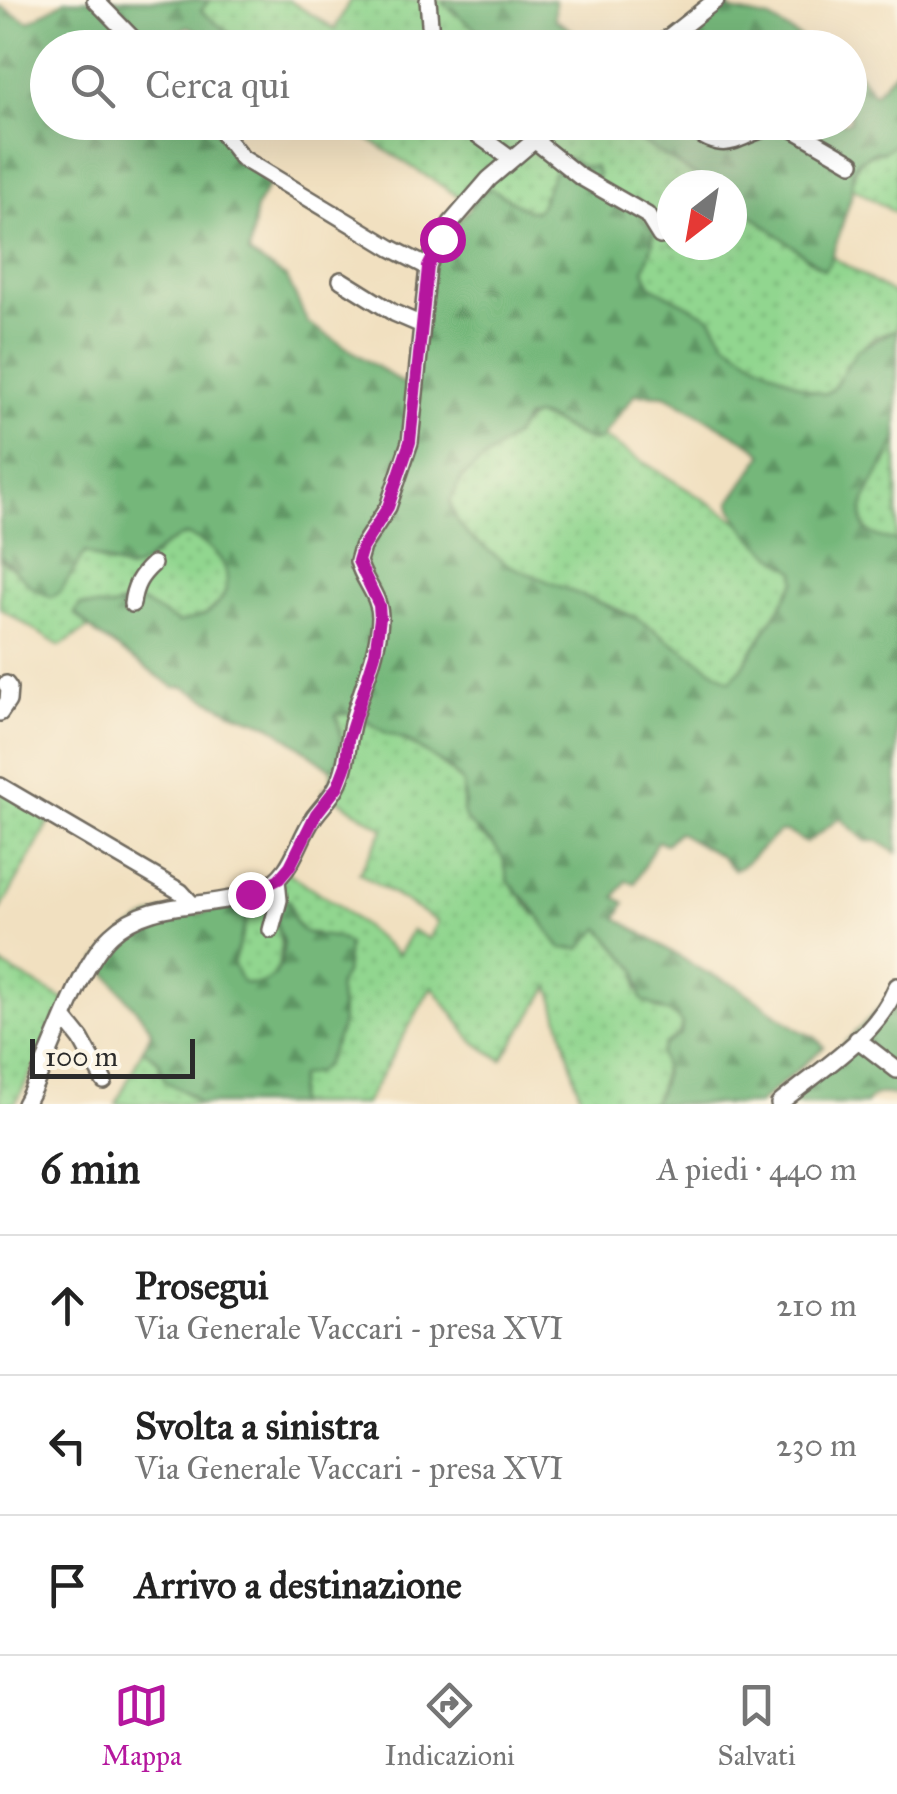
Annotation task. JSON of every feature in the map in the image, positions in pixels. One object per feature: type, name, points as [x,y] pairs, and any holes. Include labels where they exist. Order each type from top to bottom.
[{"type":"street","points":[[95,0],[124,30]]},
{"type":"street","points":[[428,0],[430,30]]},
{"type":"street","points":[[678,30],[716,0]]},
{"type":"street","points":[[228,140],[242,158],[428,267]]},
{"type":"street","points":[[485,140],[511,159]]},
{"type":"street","points":[[24,1104],[89,966],[110,936],[145,914],[250,894],[277,880],[290,866],[316,814],[338,786],[346,765],[354,714],[375,654],[379,605],[358,561],[388,507],[406,461],[417,392],[428,267],[459,214],[534,140],[579,176],[647,214],[657,231]]},
{"type":"street","points":[[714,140],[739,140]]},
{"type":"street","points":[[812,140],[852,164]]},
{"type":"street","points":[[341,280],[422,326]]},
{"type":"street","points":[[132,604],[133,591],[153,564]]},
{"type":"street","points":[[0,713],[8,701],[10,688],[6,684]]},
{"type":"street","points":[[0,786],[181,892],[192,904]]},
{"type":"street","points":[[271,930],[279,900],[277,880]]},
{"type":"street","points":[[779,1104],[857,1039],[879,1016],[897,986]]},
{"type":"street","points":[[65,1019],[104,1081]]},
{"type":"street","points":[[857,1039],[897,1070]]},
{"type":"green space","points":[[66,0],[209,0],[201,11],[225,30],[195,30],[188,26],[182,30],[30,30],[30,140],[226,140],[271,181],[256,207],[249,254],[287,278],[308,323],[410,388],[432,264],[448,233],[488,187],[527,210],[536,211],[555,170],[569,158],[584,168],[594,166],[597,184],[629,200],[638,200],[641,218],[652,230],[653,243],[644,270],[651,286],[710,317],[726,342],[807,389],[824,394],[832,390],[857,350],[897,329],[897,439],[870,489],[862,516],[865,527],[874,535],[897,541],[897,853],[878,841],[866,841],[840,818],[806,843],[788,832],[779,832],[734,870],[720,856],[678,832],[666,844],[657,841],[635,883],[626,881],[615,897],[625,903],[617,918],[701,970],[737,986],[824,1047],[758,1104],[651,1104],[663,1080],[660,1054],[664,1045],[681,1034],[682,1024],[641,999],[637,971],[600,928],[580,949],[560,948],[531,905],[508,881],[503,858],[494,845],[466,821],[463,784],[451,769],[354,713],[336,715],[340,751],[331,769],[270,725],[234,713],[184,687],[174,687],[96,634],[75,613],[80,605],[111,608],[138,600],[179,623],[206,614],[220,601],[227,578],[219,557],[199,540],[186,535],[176,538],[128,570],[85,552],[60,592],[51,597],[34,589],[0,556],[0,6],[29,22]],"holes":[[[635,394],[665,395],[756,447],[763,455],[730,502],[748,532],[795,571],[796,581],[743,667],[730,681],[636,618],[508,565],[469,536],[456,520],[450,502],[462,477],[515,435],[525,419],[545,418],[588,440],[599,441]]]},
{"type":"green space","points":[[209,0],[288,0],[335,29],[350,0],[444,0],[477,30],[225,30],[201,10]]},
{"type":"green space","points":[[444,0],[555,0],[555,19],[572,30],[477,30],[445,5]]},
{"type":"green space","points":[[724,3],[733,11],[770,19],[788,30],[694,30],[700,16],[719,12]]},
{"type":"green space","points":[[897,69],[897,143],[858,161],[853,169],[851,197],[824,270],[747,211],[747,170],[687,170],[638,140],[867,140],[867,85],[874,94]]},
{"type":"green space","points":[[370,140],[638,140],[687,170],[657,170],[657,260],[747,260],[747,211],[816,265],[830,262],[832,257],[897,296],[897,329],[868,342],[841,379],[824,394],[807,390],[726,342],[710,317],[651,286],[644,270],[653,243],[542,195],[543,205],[536,211],[527,210],[505,196],[472,205]]},
{"type":"green space","points":[[897,143],[897,214],[852,187],[860,161]]},
{"type":"green space","points":[[534,416],[590,440],[603,437],[738,521],[796,571],[796,581],[729,682],[640,620],[503,562],[479,546],[460,526],[450,502],[460,481]]},
{"type":"green space","points":[[897,439],[897,541],[873,535],[865,528],[862,509]]},
{"type":"green space","points":[[186,535],[199,540],[219,557],[227,578],[220,601],[203,615],[180,623],[128,601],[111,608],[80,605],[75,613],[89,628],[60,646],[0,608],[0,556],[5,564],[70,577],[85,552],[110,565],[154,557],[166,541]]},
{"type":"green space","points":[[355,713],[452,772],[463,784],[463,812],[479,834],[494,845],[503,858],[508,881],[536,915],[586,941],[600,928],[637,971],[637,990],[657,1009],[676,1015],[681,1029],[666,1058],[651,1104],[582,1104],[550,986],[502,1060],[473,1041],[432,986],[365,1104],[296,1104],[299,1076],[325,1065],[342,1021],[338,984],[345,974],[347,955],[315,933],[305,933],[292,918],[292,909],[275,923],[281,945],[273,976],[255,984],[242,982],[233,963],[243,933],[243,900],[279,867],[338,905],[398,955],[412,930],[429,939],[438,922],[359,873],[384,829],[323,790],[332,782],[331,769],[341,751],[336,715]]},
{"type":"green space","points":[[0,784],[54,814],[0,911]]},
{"type":"green space","points":[[243,900],[251,905],[233,963],[242,982],[266,981],[281,962],[282,941],[276,920],[279,903],[289,900],[294,921],[302,930],[348,945],[345,974],[338,985],[340,1031],[325,1065],[317,1072],[299,1076],[296,1104],[199,1104],[165,1081],[159,1061],[143,1049],[151,1033],[149,1026],[97,961],[122,936],[152,916],[175,910],[198,914]]},
{"type":"green space","points":[[0,964],[68,1002],[15,1104],[0,1104]]},
{"type":"green space","points":[[897,991],[897,1096],[880,1094],[866,1104],[783,1104]]},
{"type":"green space","points":[[143,1049],[159,1062],[160,1072],[199,1104],[116,1104]]},
{"type":"route","points":[[250,894],[279,879],[290,866],[316,814],[338,786],[346,765],[354,714],[375,654],[380,618],[379,605],[358,561],[398,486],[410,442],[428,267],[442,239]]}]
